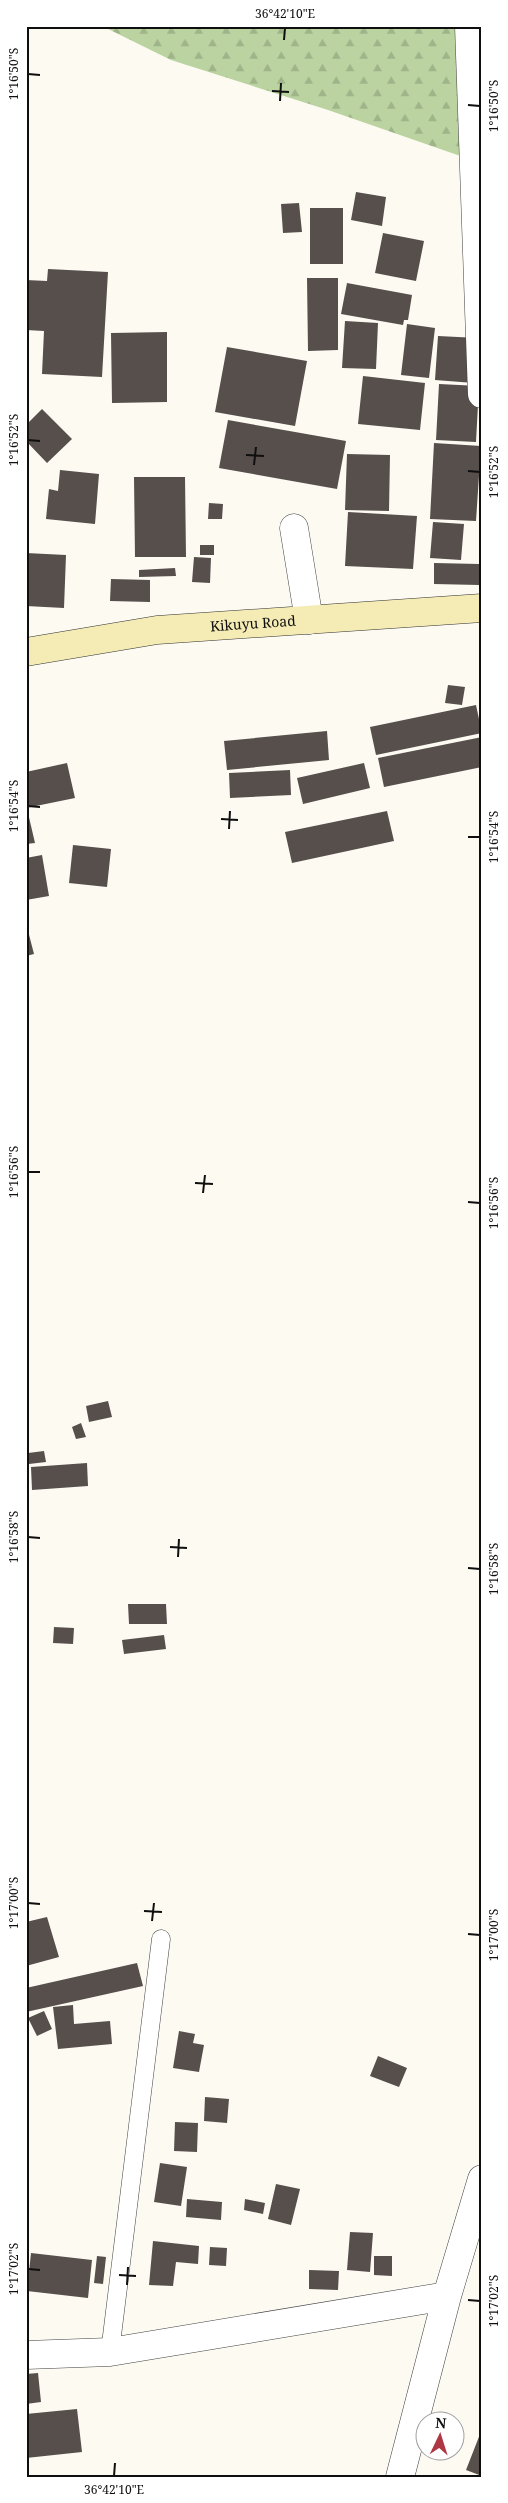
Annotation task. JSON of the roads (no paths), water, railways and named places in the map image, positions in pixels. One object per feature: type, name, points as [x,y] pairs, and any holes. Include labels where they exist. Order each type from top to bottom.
[{"type":"main road","name":"Kikuyu Road","points":[[26,652],[157,630],[482,608]]},
{"type":"street","points":[[469,26],[482,394]]},
{"type":"street","points":[[294,528],[308,620]]},
{"type":"street","points":[[400,2477],[447,2296],[482,2180]]},
{"type":"street","points":[[26,2355],[110,2352],[447,2296]]},
{"type":"lane","points":[[110,2352],[161,1938]]}]
